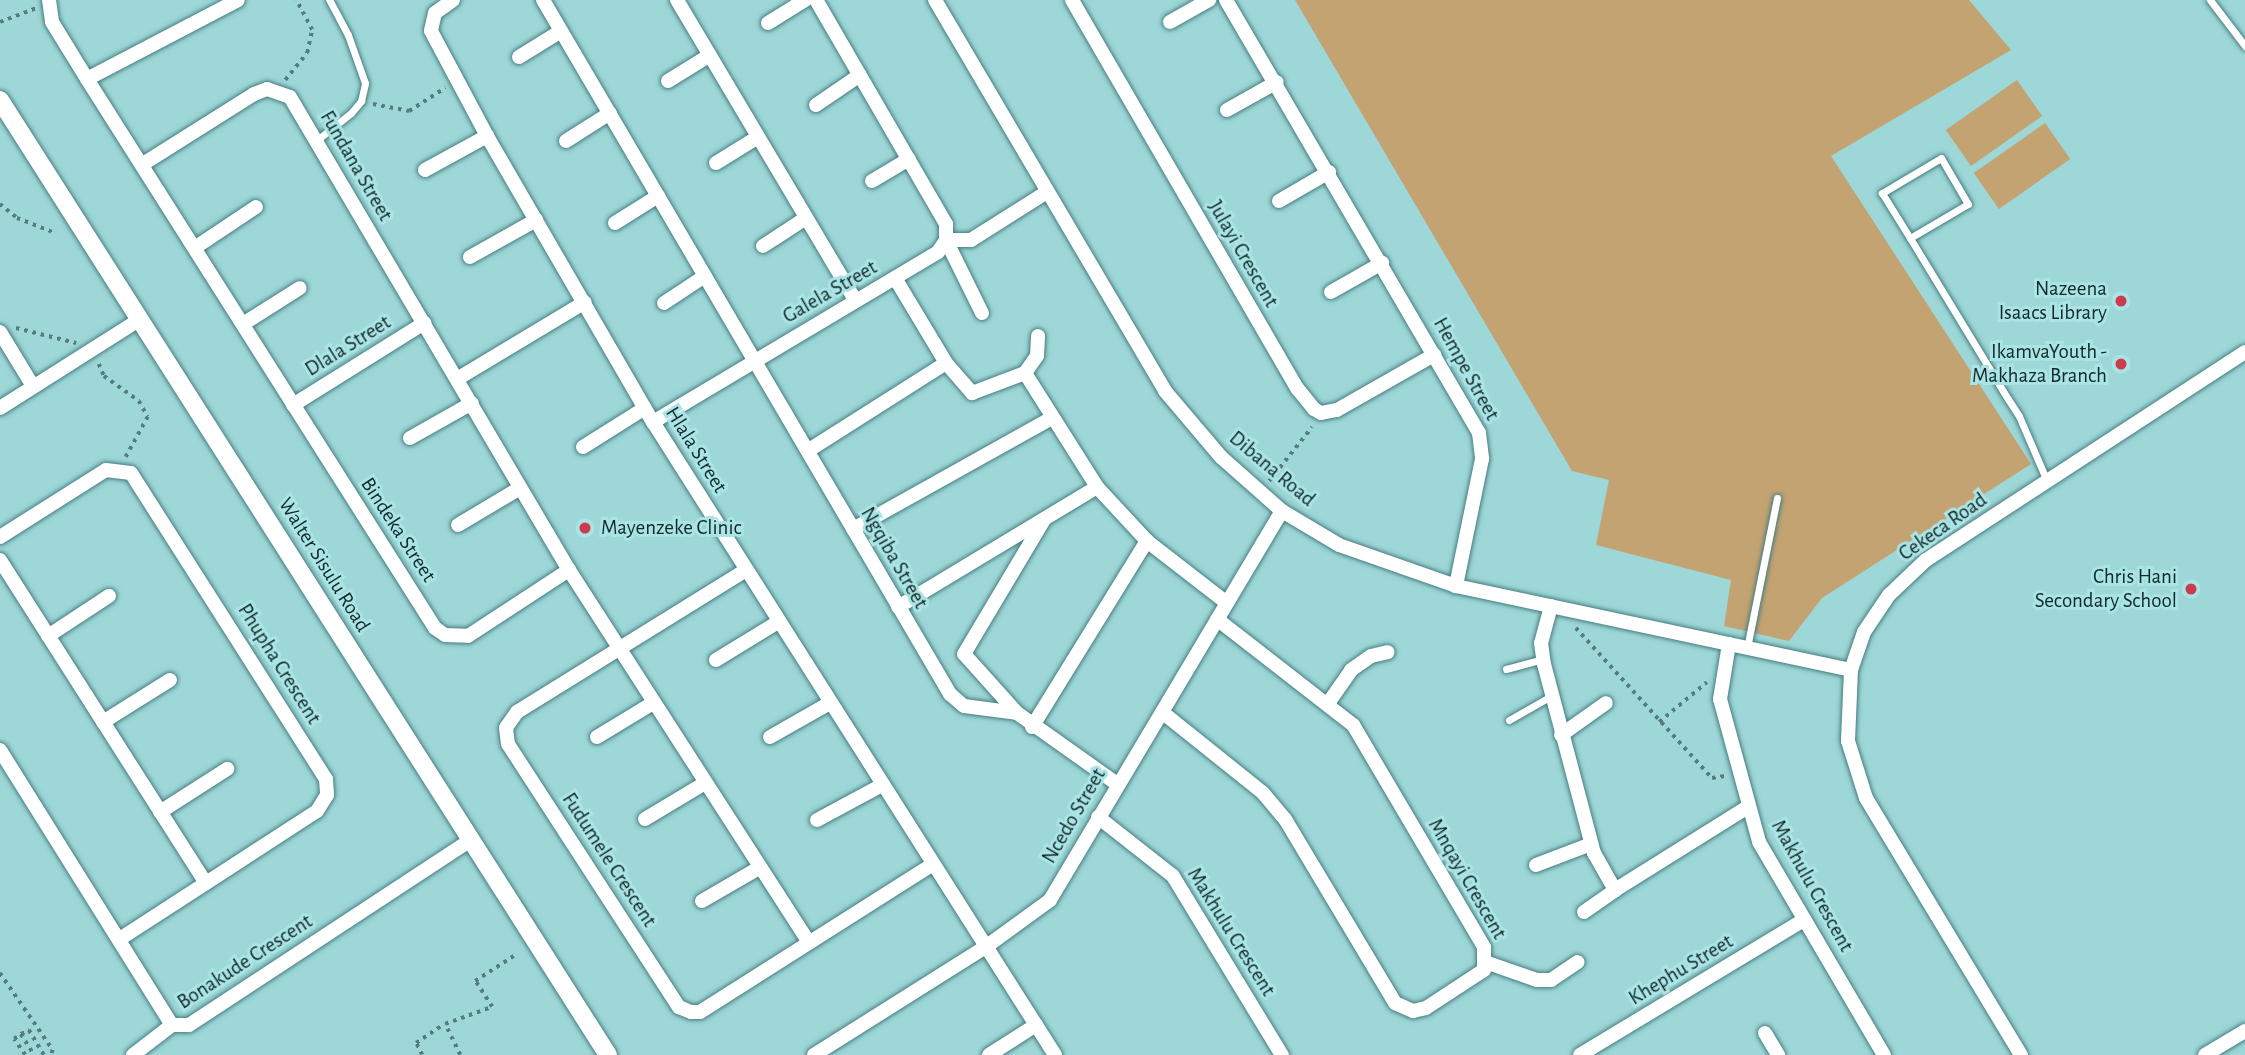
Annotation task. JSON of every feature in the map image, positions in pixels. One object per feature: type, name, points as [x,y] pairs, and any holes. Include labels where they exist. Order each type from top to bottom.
[{"type":"street","points":[[87,79],[239,0]]},
{"type":"street","name":"Hlala Street","points":[[453,0],[435,13],[431,31],[487,136],[653,422],[828,704],[1055,1055]]},
{"type":"street","name":"Ngqiba Street","points":[[543,0],[809,450],[898,607],[958,701],[964,706],[1017,713]]},
{"type":"street","points":[[677,0],[855,300]]},
{"type":"street","points":[[768,23],[805,0]]},
{"type":"street","points":[[816,0],[946,224],[946,240],[982,313]]},
{"type":"street","name":"Dibana Road","points":[[935,0],[1166,391],[1221,457],[1282,511],[1360,554],[1456,586],[1852,670]]},
{"type":"street","name":"Julayi Crescent","points":[[1072,0],[1297,387],[1321,413]]},
{"type":"street","points":[[1170,22],[1209,0]]},
{"type":"street","name":"Hempe Street","points":[[1226,0],[1277,82],[1475,426],[1482,451],[1456,586]]},
{"type":"street","name":"Bindeka Street","points":[[47,2],[52,22],[87,79],[436,628],[445,635],[468,636],[569,570]]},
{"type":"street","points":[[519,57],[561,31]]},
{"type":"street","points":[[668,81],[710,55]]},
{"type":"street","points":[[816,105],[860,75]]},
{"type":"street","points":[[1227,110],[1277,82]]},
{"type":"street","points":[[143,164],[254,94],[276,90]]},
{"type":"street","name":"Fundana Street","points":[[276,90],[290,97],[317,140],[569,570],[808,941]]},
{"type":"street","name":"Walter Sisulu Road","points":[[0,100],[608,1055]]},
{"type":"street","points":[[566,141],[610,113]]},
{"type":"street","points":[[425,170],[487,136]]},
{"type":"street","points":[[716,163],[758,137]]},
{"type":"street","points":[[872,181],[909,159]]},
{"type":"street","points":[[1279,201],[1329,172]]},
{"type":"street","points":[[946,240],[971,240],[1047,192]]},
{"type":"street","points":[[615,223],[658,196]]},
{"type":"street","points":[[196,247],[256,207]]},
{"type":"street","points":[[764,246],[806,218]]},
{"type":"street","points":[[470,257],[537,220]]},
{"type":"street","name":"Galela Street","points":[[653,422],[938,252],[946,240]]},
{"type":"street","points":[[1331,292],[1382,263]]},
{"type":"street","points":[[664,303],[705,276]]},
{"type":"street","points":[[895,278],[946,363],[972,393],[1025,373],[1037,356],[1038,336]]},
{"type":"street","points":[[243,324],[300,288]]},
{"type":"street","points":[[457,379],[585,302]]},
{"type":"street","points":[[0,408],[89,344],[140,319]]},
{"type":"street","name":"Dlala Street","points":[[293,405],[424,323]]},
{"type":"street","points":[[6,330],[33,386]]},
{"type":"street","name":"Cekeca Road","points":[[2021,1055],[1866,798],[1848,741],[1852,670],[1864,632],[1889,595],[1926,560],[2245,352]]},
{"type":"street","points":[[1321,413],[1349,405],[1434,355]]},
{"type":"street","points":[[809,450],[946,363]]},
{"type":"street","points":[[1025,373],[1097,487],[1147,541],[1227,603]]},
{"type":"street","points":[[410,438],[472,403]]},
{"type":"street","name":"Hlala Street","points":[[583,447],[645,408]]},
{"type":"street","points":[[853,529],[1052,418]]},
{"type":"street","points":[[0,537],[106,470],[122,469]]},
{"type":"street","name":"Phupha Crescent","points":[[120,939],[317,811],[327,795],[326,779],[138,479],[122,469]]},
{"type":"street","points":[[898,607],[1097,487]]},
{"type":"street","points":[[458,525],[520,488]]},
{"type":"street","name":"Ncedo Street","points":[[814,1055],[987,946],[1050,900],[1116,783],[1163,712],[1282,511]]},
{"type":"street","points":[[1044,520],[964,654],[1032,727],[1116,783]]},
{"type":"street","points":[[1032,727],[1147,541]]},
{"type":"street","points":[[0,560],[206,883]]},
{"type":"street","name":"Fudumele Crescent","points":[[746,570],[617,647],[517,712],[506,728],[508,744],[680,1007],[700,1012],[808,941],[932,865]]},
{"type":"street","points":[[48,636],[109,596]]},
{"type":"street","points":[[1554,607],[1541,643],[1543,659],[1591,844],[1615,890]]},
{"type":"street","name":"Mnqayi Crescent","points":[[1163,712],[1263,793],[1285,819],[1395,1003],[1413,1011],[1426,1008],[1484,970],[1488,963],[1484,947],[1362,739],[1329,702],[1217,619]]},
{"type":"street","points":[[716,660],[778,622]]},
{"type":"street","name":"Makhulu Crescent","points":[[1729,644],[1720,699],[1738,773],[1759,842],[1884,1055]]},
{"type":"street","points":[[1329,702],[1351,670],[1371,656],[1388,652]]},
{"type":"street","points":[[103,722],[170,680]]},
{"type":"street","points":[[1561,735],[1605,703]]},
{"type":"street","points":[[597,737],[653,704]]},
{"type":"street","points":[[770,737],[828,704]]},
{"type":"street","name":"Bonakude Crescent","points":[[0,750],[172,1025],[189,1025],[471,840]]},
{"type":"street","points":[[160,812],[227,769]]},
{"type":"street","points":[[645,819],[705,783]]},
{"type":"street","points":[[817,820],[882,785]]},
{"type":"street","points":[[1584,912],[1748,807]]},
{"type":"street","name":"Makhulu Crescent","points":[[1098,817],[1172,876],[1282,1055]]},
{"type":"street","points":[[1536,865],[1591,844]]},
{"type":"street","points":[[702,901],[759,868]]},
{"type":"street","name":"Khephu Street","points":[[1580,1055],[1804,920]]},
{"type":"street","points":[[1488,963],[1550,980],[1578,962]]},
{"type":"street","points":[[133,1055],[172,1025]]},
{"type":"street","points":[[989,1055],[1036,1026]]},
{"type":"street","points":[[2206,1055],[2245,1031]]},
{"type":"street","points":[[1765,1033],[1778,1055]]},
{"type":"lane","points":[[317,140],[360,101],[364,74],[329,0]]},
{"type":"lane","points":[[2210,0],[2245,46]]},
{"type":"lane","points":[[1910,238],[1968,204],[1941,158],[1882,193],[2019,416],[2047,481]]},
{"type":"lane","points":[[1747,648],[1777,498]]},
{"type":"lane","points":[[1506,669],[1543,659]]},
{"type":"lane","points":[[1509,720],[1551,696]]},
{"type":"path","points":[[276,90],[307,53],[312,30],[296,0]]},
{"type":"path","points":[[0,22],[47,2]]},
{"type":"path","points":[[360,101],[409,111],[456,81]]},
{"type":"path","points":[[0,204],[17,218],[55,233]]},
{"type":"path","points":[[6,330],[89,344],[104,376],[139,401],[148,417],[122,469]]},
{"type":"path","points":[[1260,492],[1321,413]]},
{"type":"path","points":[[1554,607],[1658,723],[1713,778],[1738,773]]},
{"type":"path","points":[[1658,723],[1725,667]]},
{"type":"path","points":[[422,1055],[416,1043],[445,1024],[492,1007],[475,981],[515,955]]},
{"type":"path","points":[[0,973],[53,1050],[51,1055]]},
{"type":"path","points":[[445,1024],[460,1055]]},
{"type":"path","points":[[25,1055],[14,1039],[29,1030],[44,1055]]},
{"type":"path","points":[[21,1034],[34,1055]]},
{"type":"shaded area","points":[[1295,0],[1969,0],[2011,50],[1831,156],[2031,464],[1822,598],[1789,641],[1724,626],[1731,580],[1596,545],[1609,480],[1572,471]]},
{"type":"shaded area","points":[[2017,80],[2042,116],[1971,166],[1946,130]]},
{"type":"shaded area","points":[[2045,123],[2070,159],[1999,209],[1974,173]]},
{"type":"place","name":"Nazeena Isaacs Library","points":[[2121,301]]},
{"type":"place","name":"IkamvaYouth - Makhaza Branch","points":[[2121,364]]},
{"type":"place","name":"Mayenzeke Clinic","points":[[585,528]]},
{"type":"place","name":"Chris Hani Secondary School","points":[[2191,589]]}]
